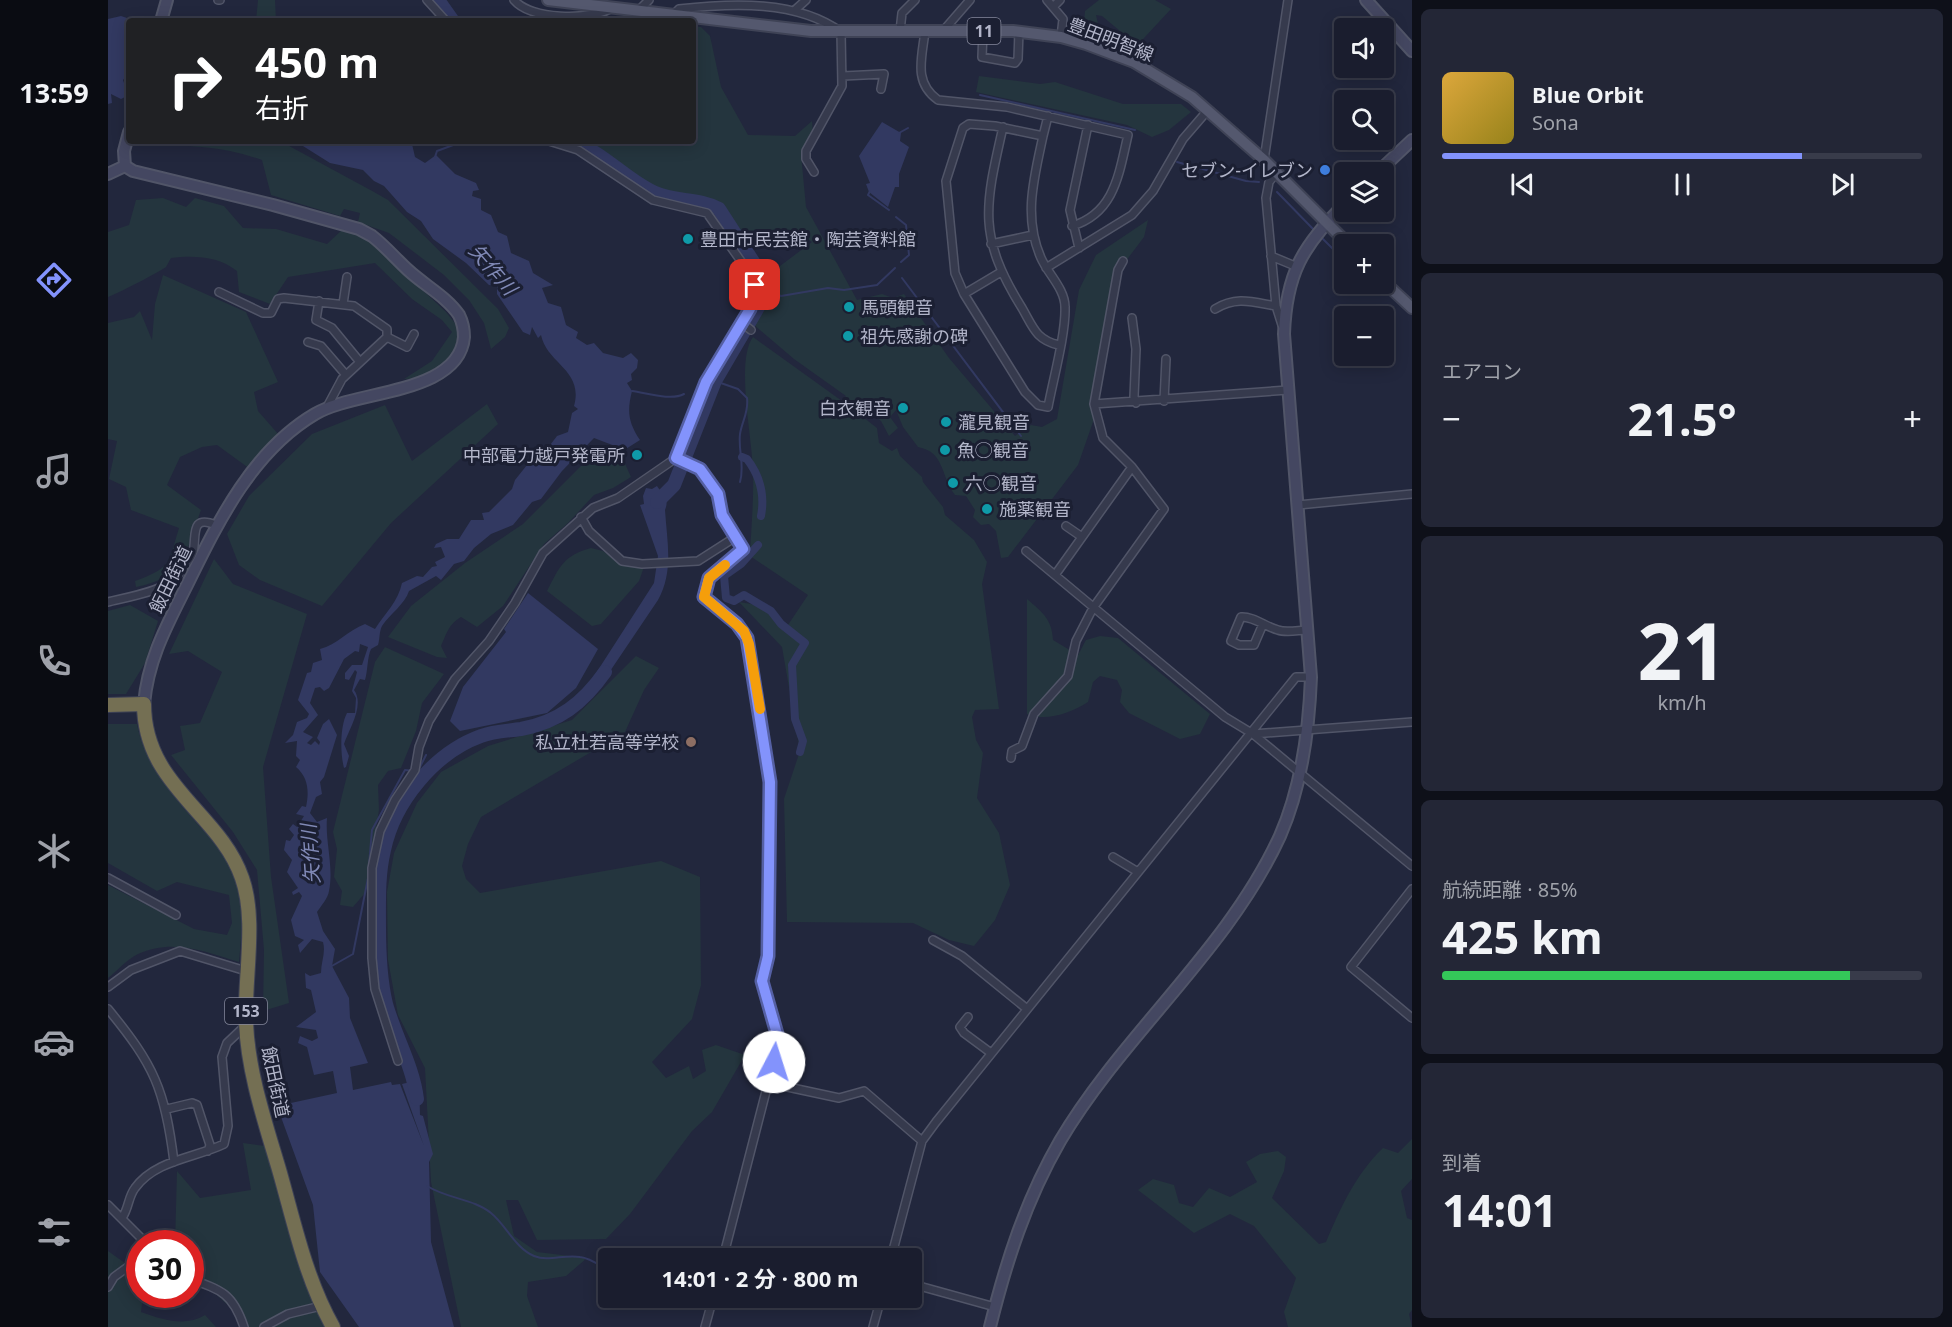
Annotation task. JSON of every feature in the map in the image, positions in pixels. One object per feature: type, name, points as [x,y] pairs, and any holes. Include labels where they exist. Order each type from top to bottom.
[{"type":"highway","points":[[108,705],[144,707]]},
{"type":"highway","points":[[108,711],[144,707]]},
{"type":"highway","name":"飯田街道","points":[[144,707],[153,749],[161,766],[223,845],[242,876],[248,904],[246,1025],[268,1132],[307,1272],[321,1306],[333,1327]]},
{"type":"main road","name":"豊田明智線","points":[[548,0],[783,28],[841,32],[1019,31],[1061,37],[1134,62],[1174,84],[1208,110],[1264,160],[1337,234]]},
{"type":"main road","points":[[1394,291],[1412,308]]},
{"type":"street","points":[[161,18],[166,0]]},
{"type":"street","points":[[427,0],[443,18]]},
{"type":"street","points":[[514,0],[532,12],[549,18]]},
{"type":"street","points":[[639,10],[649,0]]},
{"type":"street","points":[[795,9],[806,0]]},
{"type":"street","points":[[900,31],[902,14],[915,0]]},
{"type":"street","points":[[943,31],[970,0]]},
{"type":"street","points":[[1047,0],[1063,20],[1061,37]]},
{"type":"street","points":[[1054,6],[1060,0]]},
{"type":"street","points":[[1264,160],[1288,0]]},
{"type":"street","points":[[1369,1],[1412,51]]},
{"type":"street","points":[[674,14],[679,9],[727,4],[773,4],[795,9],[831,23],[841,32],[843,76],[835,102],[806,151],[806,159],[814,172]]},
{"type":"street","points":[[560,18],[600,13],[613,8]]},
{"type":"street","points":[[925,31],[919,72],[923,84],[938,100],[1006,106],[1128,135],[1118,181],[1108,201],[1090,218],[1072,226]]},
{"type":"street","points":[[983,31],[982,57],[1015,63],[1018,59],[1019,31]]},
{"type":"street","points":[[843,76],[884,75],[881,88]]},
{"type":"street","points":[[1046,268],[1132,215],[1144,203],[1183,139],[1208,110]]},
{"type":"street","points":[[1043,136],[1003,127],[969,124],[963,128],[947,173],[946,191],[953,261],[958,283],[1025,392],[1038,405],[1048,407],[1065,302],[1046,268],[1033,235],[1032,187],[1048,116]]},
{"type":"street","points":[[1079,248],[1072,226],[1071,194],[1088,125]]},
{"type":"street","points":[[1003,127],[988,192],[991,244],[1001,272],[1036,333],[1045,342],[1059,345]]},
{"type":"street","points":[[108,174],[125,166],[127,144]]},
{"type":"street","points":[[398,1061],[379,1008],[372,958],[372,868],[380,831],[395,801],[415,770],[422,739],[432,713],[455,679],[489,641],[543,553],[593,507],[618,498],[677,459],[682,437],[706,382],[750,309],[755,285],[707,213],[653,200],[586,155],[557,144]]},
{"type":"street","points":[[1390,162],[1410,146]]},
{"type":"street","name":"飯田街道","points":[[125,166],[133,171],[359,229],[383,244],[458,314],[464,337],[453,362],[430,379],[345,401],[316,413],[276,444],[238,491],[216,525],[155,650],[147,675],[144,707]]},
{"type":"street","points":[[1276,173],[1269,182],[1266,198],[1276,306],[1284,334]]},
{"type":"street","points":[[990,1327],[1018,1228],[1060,1141],[1101,1082],[1185,978],[1252,887],[1280,835],[1300,774],[1309,730],[1311,677],[1284,334],[1285,303],[1295,266],[1325,223],[1334,214]]},
{"type":"street","points":[[991,244],[1033,235]]},
{"type":"street","points":[[1271,256],[1295,266]]},
{"type":"street","points":[[1011,758],[1012,751],[1022,746],[1034,714],[1068,676],[1076,641],[1093,608],[1164,509],[1132,467],[1103,438],[1094,404],[1118,270],[1123,261]]},
{"type":"street","points":[[964,294],[1001,272]]},
{"type":"street","points":[[343,304],[347,277]]},
{"type":"street","points":[[219,292],[263,313],[271,313],[278,299],[354,306],[387,329],[387,338],[346,375],[326,409]]},
{"type":"street","points":[[1215,309],[1230,300],[1276,306]]},
{"type":"street","points":[[319,301],[316,320],[332,328],[360,362]]},
{"type":"street","points":[[1132,318],[1136,349],[1134,397],[1136,403]]},
{"type":"street","points":[[742,323],[751,330]]},
{"type":"street","points":[[387,338],[406,347],[414,334]]},
{"type":"street","points":[[308,342],[321,346],[346,375]]},
{"type":"street","points":[[1164,401],[1166,359]]},
{"type":"street","points":[[1094,404],[1164,401],[1288,390]]},
{"type":"street","points":[[677,459],[700,469],[718,494],[722,515],[737,536],[742,551],[709,578],[704,597],[737,624],[747,638],[769,772],[768,956],[762,981],[779,1041],[726,1248]]},
{"type":"street","points":[[1055,575],[1132,467]]},
{"type":"street","points":[[1299,505],[1412,494]]},
{"type":"street","points":[[581,517],[589,531],[622,561],[671,564],[698,561],[737,536]]},
{"type":"street","points":[[108,602],[169,584],[191,555],[194,535],[199,525],[210,523],[216,525]]},
{"type":"street","points":[[1066,526],[1082,537]]},
{"type":"street","points":[[1026,551],[1225,717],[1252,733],[1412,866]]},
{"type":"street","points":[[1263,624],[1254,645],[1239,645],[1231,641],[1241,617],[1263,624],[1280,632],[1308,630]]},
{"type":"street","points":[[894,1248],[922,1141],[1296,677],[1311,677]]},
{"type":"street","points":[[1252,733],[1412,722]]},
{"type":"street","points":[[1113,857],[1138,872]]},
{"type":"street","points":[[108,878],[176,915]]},
{"type":"street","points":[[1412,889],[1352,967],[1412,1018]]},
{"type":"street","points":[[933,940],[962,956],[1027,1009]]},
{"type":"street","points":[[108,987],[130,970],[180,951],[246,971]]},
{"type":"street","points":[[108,1009],[149,1063],[167,1109],[174,1162]]},
{"type":"street","points":[[968,1017],[960,1027],[963,1033],[991,1053]]},
{"type":"street","points":[[122,1218],[130,1205],[130,1195],[151,1173],[224,1144],[228,1126],[222,1057],[227,1043],[246,1025]]},
{"type":"street","points":[[769,1083],[839,1098],[864,1091],[922,1141]]},
{"type":"street","points":[[167,1109],[192,1103],[197,1105],[210,1145],[208,1151]]},
{"type":"street","points":[[108,1205],[134,1230]]},
{"type":"street","points":[[108,1287],[114,1277],[126,1268]]},
{"type":"street","points":[[204,1284],[225,1293],[238,1311],[244,1327]]},
{"type":"street","points":[[922,1287],[995,1307]]},
{"type":"street","points":[[264,1327],[288,1314],[321,1306]]},
{"type":"street","points":[[705,1327],[710,1308]]},
{"type":"street","points":[[873,1327],[878,1308]]},
{"type":"shaded area","points":[[258,0],[275,0],[276,18],[256,18]]},
{"type":"shaded area","points":[[1099,0],[1155,0],[1171,9],[1131,52],[1128,49],[1132,41],[1102,16],[1096,15],[1099,28],[1093,31],[1084,23],[1085,11]]},
{"type":"shaded area","points":[[696,26],[701,27],[710,36],[721,87],[748,135],[795,136],[812,121],[813,135],[801,154],[806,207],[857,300],[882,294],[893,298],[904,294],[949,358],[1015,436],[1031,425],[1042,427],[1057,419],[1079,290],[1096,255],[1148,220],[1144,237],[1116,274],[1096,373],[1093,422],[1078,465],[1008,557],[1001,558],[996,531],[989,524],[981,525],[973,517],[975,510],[966,496],[955,495],[938,459],[927,450],[918,447],[903,427],[896,410],[890,417],[898,428],[889,436],[881,421],[859,405],[854,410],[877,428],[879,443],[892,451],[897,448],[900,456],[922,477],[923,482],[943,507],[945,515],[974,540],[987,562],[982,584],[999,709],[975,710],[972,717],[976,740],[983,753],[977,798],[999,833],[1010,885],[995,920],[974,946],[949,940],[913,923],[787,922],[784,799],[800,751],[782,647],[739,602],[764,606],[788,625],[808,595],[750,556],[753,473],[745,364],[753,337],[842,401],[846,396],[794,359],[753,324],[768,298],[768,275],[812,242],[794,229],[748,243],[721,206],[703,198],[669,192],[651,185],[586,144],[696,144]]},
{"type":"shaded area","points":[[979,76],[1040,84],[1055,82],[1123,104],[1181,104],[1191,112],[1169,130],[1152,137],[1127,125],[976,92]]},
{"type":"shaded area","points":[[286,144],[388,200],[498,309],[509,328],[505,337],[491,349],[484,323],[469,300],[444,275],[389,233],[358,222],[360,213],[344,209],[340,216],[271,195],[262,160],[219,149],[146,145]]},
{"type":"shaded area","points":[[163,198],[186,207],[195,198],[224,206],[243,228],[276,229],[327,244],[342,230],[366,237],[446,312],[459,328],[454,350],[443,366],[436,371],[416,378],[404,379],[432,361],[452,332],[442,320],[412,299],[375,263],[288,277],[270,304],[239,292],[237,271],[222,262],[197,257],[171,258],[163,269],[108,297],[108,232],[129,225],[136,200]]},
{"type":"shaded area","points":[[163,275],[246,312],[278,382],[254,392],[258,411],[279,435],[250,469],[217,445],[202,447],[180,457],[167,485],[201,510],[187,551],[175,570],[153,583],[136,587],[135,581],[156,572],[166,563],[173,550],[179,528],[131,510],[126,487],[109,479],[117,441],[108,439],[108,323],[134,317],[140,311],[152,340],[155,304]]},
{"type":"shaded area","points":[[487,404],[498,424],[391,523],[322,606],[260,580],[239,565],[227,534],[249,496],[312,434],[385,405],[412,461]]},
{"type":"shaded area","points":[[591,456],[622,457],[631,477],[613,488],[594,495],[544,544],[503,606],[477,627],[461,617],[453,623],[441,646],[447,658],[437,657],[388,637],[411,606],[465,563],[523,524]]},
{"type":"shaded area","points":[[591,548],[603,551],[616,560],[644,567],[639,581],[601,624],[592,626],[547,591],[563,563],[574,555]]},
{"type":"shaded area","points":[[214,559],[233,584],[307,614],[263,767],[271,877],[289,1003],[263,1011],[264,950],[257,870],[233,832],[171,755],[185,750],[180,726],[200,723],[222,672],[188,651],[169,654]]},
{"type":"shaded area","points":[[1027,599],[1042,612],[1048,621],[1053,640],[1078,655],[1086,640],[1100,636],[1118,638],[1210,714],[1200,734],[1180,739],[1129,713],[1120,702],[1122,690],[1117,680],[1100,676],[1093,682],[1088,702],[1081,706],[1050,717],[1027,714]]},
{"type":"shaded area","points":[[130,605],[158,621],[145,663],[126,694],[108,694],[108,611]]},
{"type":"shaded area","points":[[385,647],[444,674],[422,703],[416,731],[401,768],[388,771],[378,785],[379,810],[365,893],[353,907],[340,905],[342,891],[334,877],[337,849],[333,832],[375,662]]},
{"type":"shaded area","points":[[636,656],[659,668],[644,690],[625,732],[481,817],[468,844],[462,866],[466,879],[480,893],[661,861],[700,877],[701,985],[692,1019],[652,1062],[666,1078],[689,1066],[693,1079],[706,1071],[702,1050],[716,1045],[745,1055],[712,1112],[692,1131],[630,1214],[606,1239],[537,1240],[518,1200],[506,1200],[514,1236],[537,1252],[587,1258],[566,1276],[528,1282],[527,1296],[538,1327],[461,1327],[431,1182],[425,1068],[398,1015],[388,960],[387,892],[394,853],[417,803],[441,772],[488,746],[572,720]]},
{"type":"shaded area","points":[[108,724],[137,724],[140,738],[159,776],[231,862],[238,879],[242,899],[239,962],[189,948],[164,947],[151,949],[134,956],[108,978],[108,885],[194,929],[227,935],[232,923],[229,895],[177,882],[157,891],[108,863]]},
{"type":"shaded area","points":[[1412,1139],[1412,1179],[1401,1191],[1407,1218],[1412,1220],[1412,1310],[1409,1314],[1412,1327],[1288,1327],[1284,1312],[1296,1278],[1254,1226],[1230,1214],[1194,1233],[1138,1190],[1153,1179],[1174,1185],[1179,1203],[1193,1207],[1209,1188],[1230,1197],[1257,1182],[1246,1162],[1260,1154],[1278,1151],[1286,1157],[1284,1171],[1272,1198],[1319,1244],[1326,1242],[1350,1192],[1373,1158],[1383,1148],[1398,1153]]},
{"type":"shaded area","points":[[243,1143],[265,1146],[333,1327],[245,1327],[233,1310],[204,1283],[204,1230],[175,1230],[177,1171],[200,1198],[251,1190]]},
{"type":"shaded area","points":[[108,1251],[126,1264],[126,1308],[141,1308],[141,1312],[174,1321],[190,1321],[205,1315],[216,1327],[108,1327]]},
{"type":"water","points":[[121,16],[127,18],[126,76],[123,80],[126,96],[121,99],[111,94],[112,103],[108,104],[108,19]]},
{"type":"water","points":[[882,122],[901,133],[900,141],[909,147],[899,174],[899,187],[895,187],[888,207],[869,192],[866,184],[870,183],[859,156]]},
{"type":"water","points":[[300,144],[412,144],[415,157],[425,163],[436,155],[455,174],[476,183],[479,190],[473,191],[472,196],[481,199],[481,210],[491,215],[498,232],[507,236],[511,253],[529,261],[533,273],[553,285],[542,288],[548,303],[561,307],[566,325],[578,332],[576,338],[587,345],[594,343],[603,353],[623,358],[631,353],[638,360],[637,368],[631,374],[632,380],[627,383],[632,391],[629,405],[631,422],[640,440],[621,452],[615,446],[594,438],[562,471],[541,499],[532,502],[513,525],[491,534],[474,548],[464,561],[454,564],[441,580],[436,576],[409,591],[382,626],[378,645],[371,649],[365,680],[360,679],[354,690],[358,703],[355,717],[344,744],[349,756],[346,767],[344,768],[341,740],[347,713],[355,713],[356,698],[352,691],[357,672],[355,670],[349,680],[345,679],[345,673],[352,665],[362,665],[368,647],[360,644],[359,652],[355,651],[344,659],[329,688],[324,691],[320,687],[315,688],[310,703],[318,715],[303,732],[313,737],[307,743],[311,745],[315,741],[319,745],[317,738],[323,724],[329,719],[337,735],[324,777],[320,782],[322,794],[316,797],[310,813],[317,822],[327,818],[330,882],[327,896],[317,912],[323,931],[335,949],[332,966],[349,998],[350,1018],[368,1063],[350,1067],[353,1090],[391,1082],[392,1085],[400,1084],[424,1146],[402,1084],[419,1080],[420,1115],[423,1116],[433,1154],[429,1162],[431,1242],[454,1327],[359,1327],[320,1272],[313,1205],[277,1106],[337,1093],[333,1071],[314,1075],[307,1047],[298,1043],[300,1036],[312,1041],[318,1038],[316,1030],[296,1027],[316,1012],[311,990],[306,988],[305,973],[310,976],[321,973],[324,950],[323,942],[312,939],[300,953],[298,945],[304,940],[295,936],[291,920],[302,896],[299,892],[293,895],[292,892],[298,888],[287,872],[292,860],[284,850],[286,840],[290,841],[294,835],[289,829],[293,824],[297,827],[304,816],[296,814],[302,806],[306,807],[308,791],[306,781],[296,767],[300,760],[296,756],[297,741],[285,743],[293,735],[297,722],[307,718],[309,714],[298,700],[307,673],[311,672],[313,663],[322,660],[320,649],[365,624],[375,629],[394,602],[402,583],[417,576],[423,577],[432,567],[437,566],[435,562],[445,557],[441,547],[434,548],[436,544],[447,539],[459,539],[471,520],[484,520],[482,513],[489,512],[512,489],[515,480],[531,460],[544,453],[557,436],[568,432],[572,413],[578,409],[574,406],[576,394],[570,375],[550,353],[541,335],[538,338],[532,327],[530,335],[523,332],[497,294],[497,286],[489,285],[466,263],[433,239],[421,221],[407,212],[384,186],[374,181],[363,170],[330,163]]},
{"type":"water","points":[[657,486],[667,502],[665,510],[668,567],[663,589],[658,600],[598,689],[589,684],[654,583],[658,556],[640,505],[644,504],[643,496],[646,488],[652,489]]},
{"type":"water","points":[[528,593],[598,649],[576,688],[547,713],[460,731],[450,721],[463,687],[506,632],[504,629]]},
{"type":"waterway","points":[[438,0],[451,18]]},
{"type":"waterway","points":[[980,95],[1135,130]]},
{"type":"waterway","points":[[899,133],[908,128]]},
{"type":"waterway","points":[[435,157],[437,151],[456,144]]},
{"type":"waterway","points":[[577,144],[593,151],[655,193],[703,203],[719,209],[761,274],[764,297],[715,381],[674,485],[657,502]]},
{"type":"waterway","points":[[1177,162],[1246,181],[1259,182]]},
{"type":"waterway","points":[[870,191],[868,195],[889,210]]},
{"type":"waterway","points":[[1277,192],[1316,232]]},
{"type":"waterway","points":[[896,217],[906,225],[909,255],[901,262]]},
{"type":"waterway","points":[[1320,236],[1334,250]]},
{"type":"waterway","points":[[765,290],[781,296],[828,288],[844,290],[877,285],[895,268]]},
{"type":"waterway","points":[[902,278],[1021,436]]},
{"type":"waterway","points":[[715,381],[738,389],[747,398],[740,434],[742,470],[740,482]]},
{"type":"waterway","points":[[632,391],[666,397],[684,394]]},
{"type":"waterway","points":[[742,457],[747,459],[758,479],[762,493],[761,516]]},
{"type":"waterway","points":[[758,545],[741,564],[724,576],[726,598],[734,601],[744,595],[771,611],[781,624],[805,643],[792,665],[795,719],[803,741],[800,752]]},
{"type":"waterway","name":"矢作川","points":[[417,1099],[412,1075],[386,1004],[380,966],[379,888],[389,832],[407,797],[432,767],[447,754],[481,736],[547,722],[579,702],[605,672]]},
{"type":"waterway","points":[[418,771],[426,755]]},
{"type":"waterway","points":[[369,865],[372,830],[405,770],[413,771]]},
{"type":"waterway","points":[[330,967],[353,954],[369,873]]},
{"type":"waterway","points":[[427,1186],[484,1208],[496,1218],[521,1248],[534,1256],[540,1258],[574,1256],[598,1265]]},
{"type":"slow traffic","points":[[725,565],[709,578],[704,597],[744,631],[749,644],[760,709]]},
{"type":"place","name":"セブン-イレブン","points":[[1325,170]]},
{"type":"place","name":"豊田市民芸館・陶芸資料館","points":[[688,239]]},
{"type":"place","name":"馬頭観音","points":[[849,307]]},
{"type":"place","name":"祖先感謝の碑","points":[[848,336]]},
{"type":"place","name":"白衣観音","points":[[903,408]]},
{"type":"place","name":"瀧見観音","points":[[946,422]]},
{"type":"place","name":"魚◯観音","points":[[945,450]]},
{"type":"place","name":"中部電力越戸発電所","points":[[637,455]]},
{"type":"place","name":"六◯観音","points":[[953,483]]},
{"type":"place","name":"施薬観音","points":[[987,509]]},
{"type":"place","name":"私立杜若高等学校","points":[[691,742]]},
{"type":"route","points":[[755,285],[756,292],[750,309],[706,382],[676,458],[700,469],[718,494],[722,515],[740,540],[743,549],[709,578],[704,597],[744,631],[749,644],[756,682],[770,782],[768,956],[762,981],[768,995],[779,1041],[774,1062]]}]
